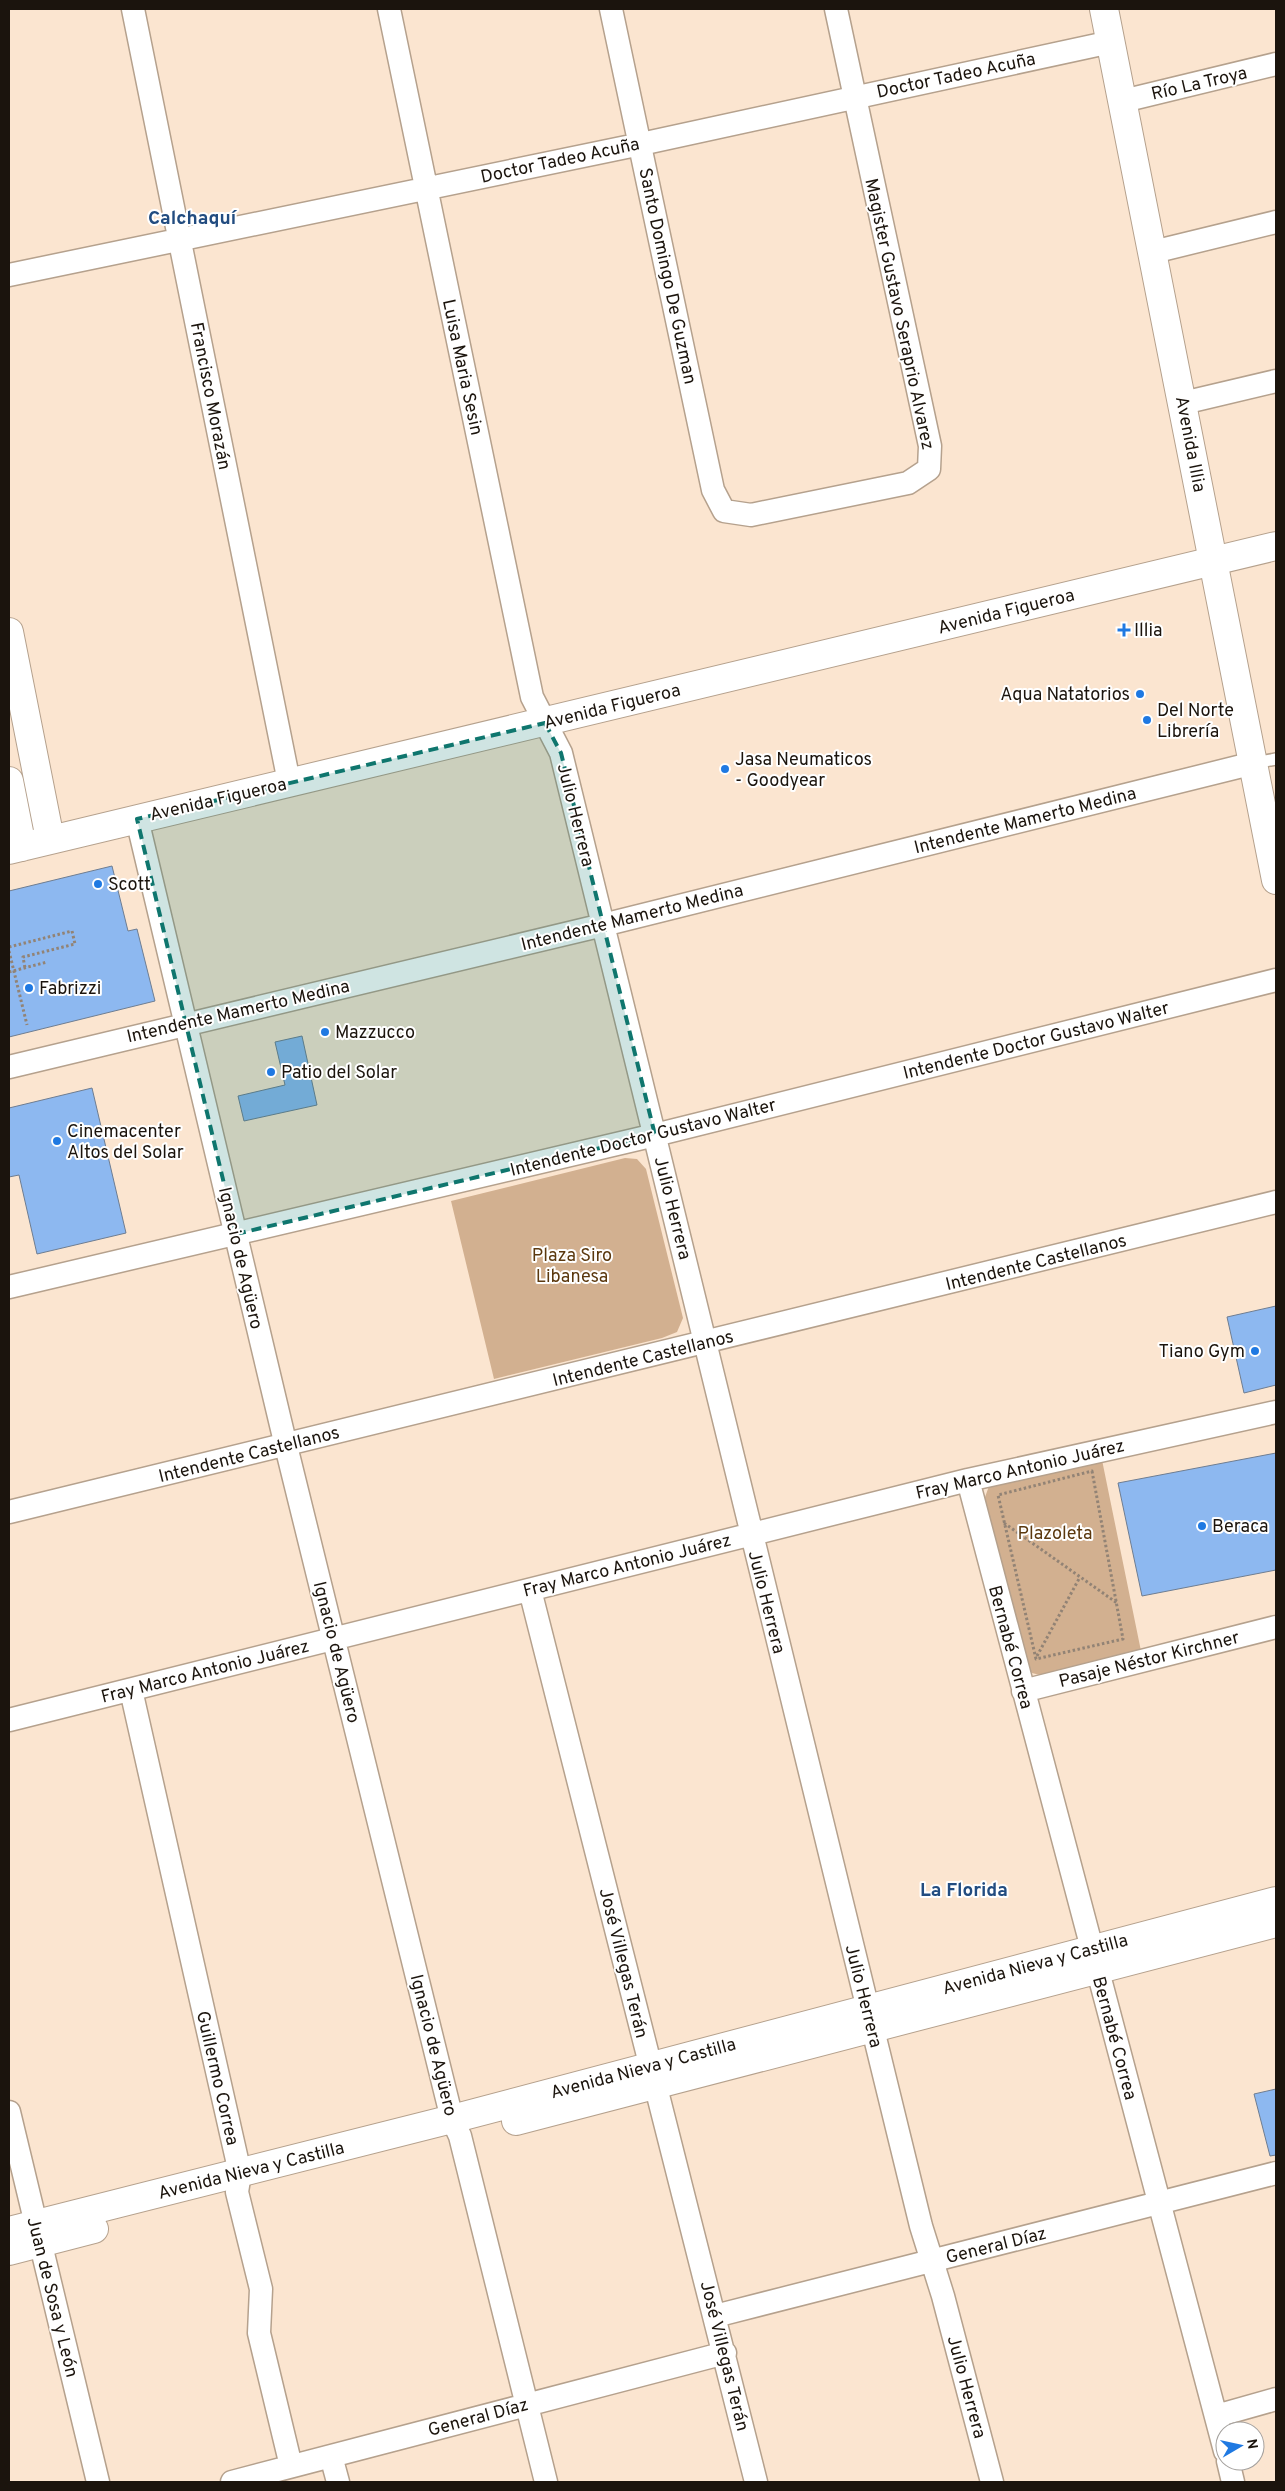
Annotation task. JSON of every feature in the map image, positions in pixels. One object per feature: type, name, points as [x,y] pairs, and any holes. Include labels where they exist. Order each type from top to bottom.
[{"type":"main road","name":"Avenida Illia","points":[[1104,9],[1215,561],[1265,761],[1276,876]]},
{"type":"main road","name":"Avenida Figueroa","points":[[15,848],[545,723],[1276,546]]},
{"type":"main road","points":[[9,632],[50,839]]},
{"type":"main road","points":[[9,781],[15,848]]},
{"type":"main road","name":"Avenida Nieva y Castilla","points":[[9,2251],[38,2234],[456,2128],[1094,1960],[1276,1901]]},
{"type":"main road","name":"Avenida Nieva y Castilla","points":[[1094,1960],[1276,1924]]},
{"type":"main road","name":"Avenida Nieva y Castilla","points":[[9,2231],[38,2234]]},
{"type":"street","name":"Francisco Morazán","points":[[133,9],[289,782]]},
{"type":"street","name":"Luisa Maria Sesin","points":[[389,9],[532,698],[545,723]]},
{"type":"street","name":"Santo Domingo De Guzman","points":[[611,9],[713,490],[724,512]]},
{"type":"street","name":"Magister Gustavo Seraprio Alvarez","points":[[724,512],[751,515],[908,483],[929,468],[930,446],[836,9]]},
{"type":"street","name":"Doctor Tadeo Acuña","points":[[9,275],[641,144],[854,96],[1111,42]]},
{"type":"street","name":"Río La Troya","points":[[1122,101],[1276,64]]},
{"type":"street","points":[[1153,252],[1276,222]]},
{"type":"street","points":[[1183,403],[1276,381]]},
{"type":"street","name":"Julio Herrera","points":[[545,723],[561,753],[921,2226],[992,2482]]},
{"type":"street","name":"Intendente Mamerto Medina","points":[[9,1067],[603,925],[1265,761]]},
{"type":"street","name":"Ignacio de Agüero","points":[[137,819],[184,1024],[286,1446],[546,2482]]},
{"type":"street","name":"Intendente Doctor Gustavo Walter","points":[[9,1288],[655,1135],[1276,980]]},
{"type":"street","name":"Intendente Castellanos","points":[[9,1512],[286,1446],[1276,1202]]},
{"type":"street","name":"Fray Marco Antonio Juárez","points":[[9,1720],[968,1480],[1276,1412]]},
{"type":"street","name":"Bernabé Correa","points":[[968,1480],[1217,2421]]},
{"type":"street","name":"José Villegas Terán","points":[[530,1590],[652,2075],[725,2353],[756,2482]]},
{"type":"street","name":"Pasaje Néstor Kirchner","points":[[1023,1691],[1276,1627]]},
{"type":"street","name":"Guillermo Correa","points":[[131,1690],[239,2182],[261,2289],[259,2333],[291,2466]]},
{"type":"street","name":"Juan de Sosa y León","points":[[9,2112],[98,2482]]},
{"type":"street","name":"General Díaz","points":[[715,2316],[1276,2173]]},
{"type":"street","name":"General Díaz","points":[[232,2482],[725,2353]]},
{"type":"street","points":[[1216,2416],[1276,2399]]},
{"type":"street","points":[[332,2456],[338,2482]]},
{"type":"path","points":[[25,968],[23,957],[75,944],[72,931],[9,949],[27,1025]]},
{"type":"path","points":[[9,972],[47,962]]},
{"type":"path","points":[[1092,1471],[1123,1639],[1036,1659],[998,1495],[1092,1471]]},
{"type":"path","points":[[974,1504],[1004,1523],[1117,1604]]},
{"type":"path","points":[[1023,1691],[1036,1659],[1080,1577]]},
{"type":"highlighted area","points":[[545,723],[561,753],[655,1135],[236,1234],[137,819]]},
{"type":"green space","name":"Plaza Siro Libanesa","points":[[625,1158],[637,1159],[646,1169],[683,1318],[677,1332],[662,1338],[494,1379],[451,1201]]},
{"type":"green space","name":"Plazoleta","points":[[1102,1460],[1141,1651],[1040,1675],[1032,1673],[1028,1667],[984,1500],[989,1486]]},
{"type":"building","points":[[112,866],[128,931],[137,929],[155,1001],[9,1037],[9,891]]},
{"type":"building","points":[[302,1036],[317,1105],[244,1121],[238,1096],[285,1085],[275,1042]]},
{"type":"building","name":"Cinemacenter Altos del Solar","points":[[92,1088],[126,1233],[37,1254],[19,1175],[9,1177],[9,1108]]},
{"type":"building","name":"Tiano Gym","points":[[1276,1306],[1276,1385],[1244,1393],[1227,1317]]},
{"type":"building","name":"Beraca","points":[[1276,1453],[1276,1570],[1142,1596],[1118,1483]]},
{"type":"building","points":[[1276,2089],[1276,2155],[1270,2156],[1254,2094]]},
{"type":"place","name":"Illia","points":[[1124,630]]},
{"type":"place","name":"Aqua Natatorios","points":[[1140,694]]},
{"type":"place","name":"Del Norte Librería","points":[[1147,720]]},
{"type":"place","name":"Jasa Neumaticos - Goodyear","points":[[725,769]]},
{"type":"place","name":"Scott","points":[[98,884]]},
{"type":"place","name":"Fabrizzi","points":[[29,988]]},
{"type":"place","name":"Mazzucco","points":[[325,1032]]},
{"type":"place","name":"Patio del Solar","points":[[271,1072]]},
{"type":"place","name":"Cinemacenter Altos del Solar","points":[[57,1141]]},
{"type":"place","name":"Tiano Gym","points":[[1255,1351]]},
{"type":"place","name":"Beraca","points":[[1202,1526]]},
{"type":"district","name":"Calchaquí","points":[[192,217]]},
{"type":"district","name":"La Florida","points":[[964,1889]]}]
